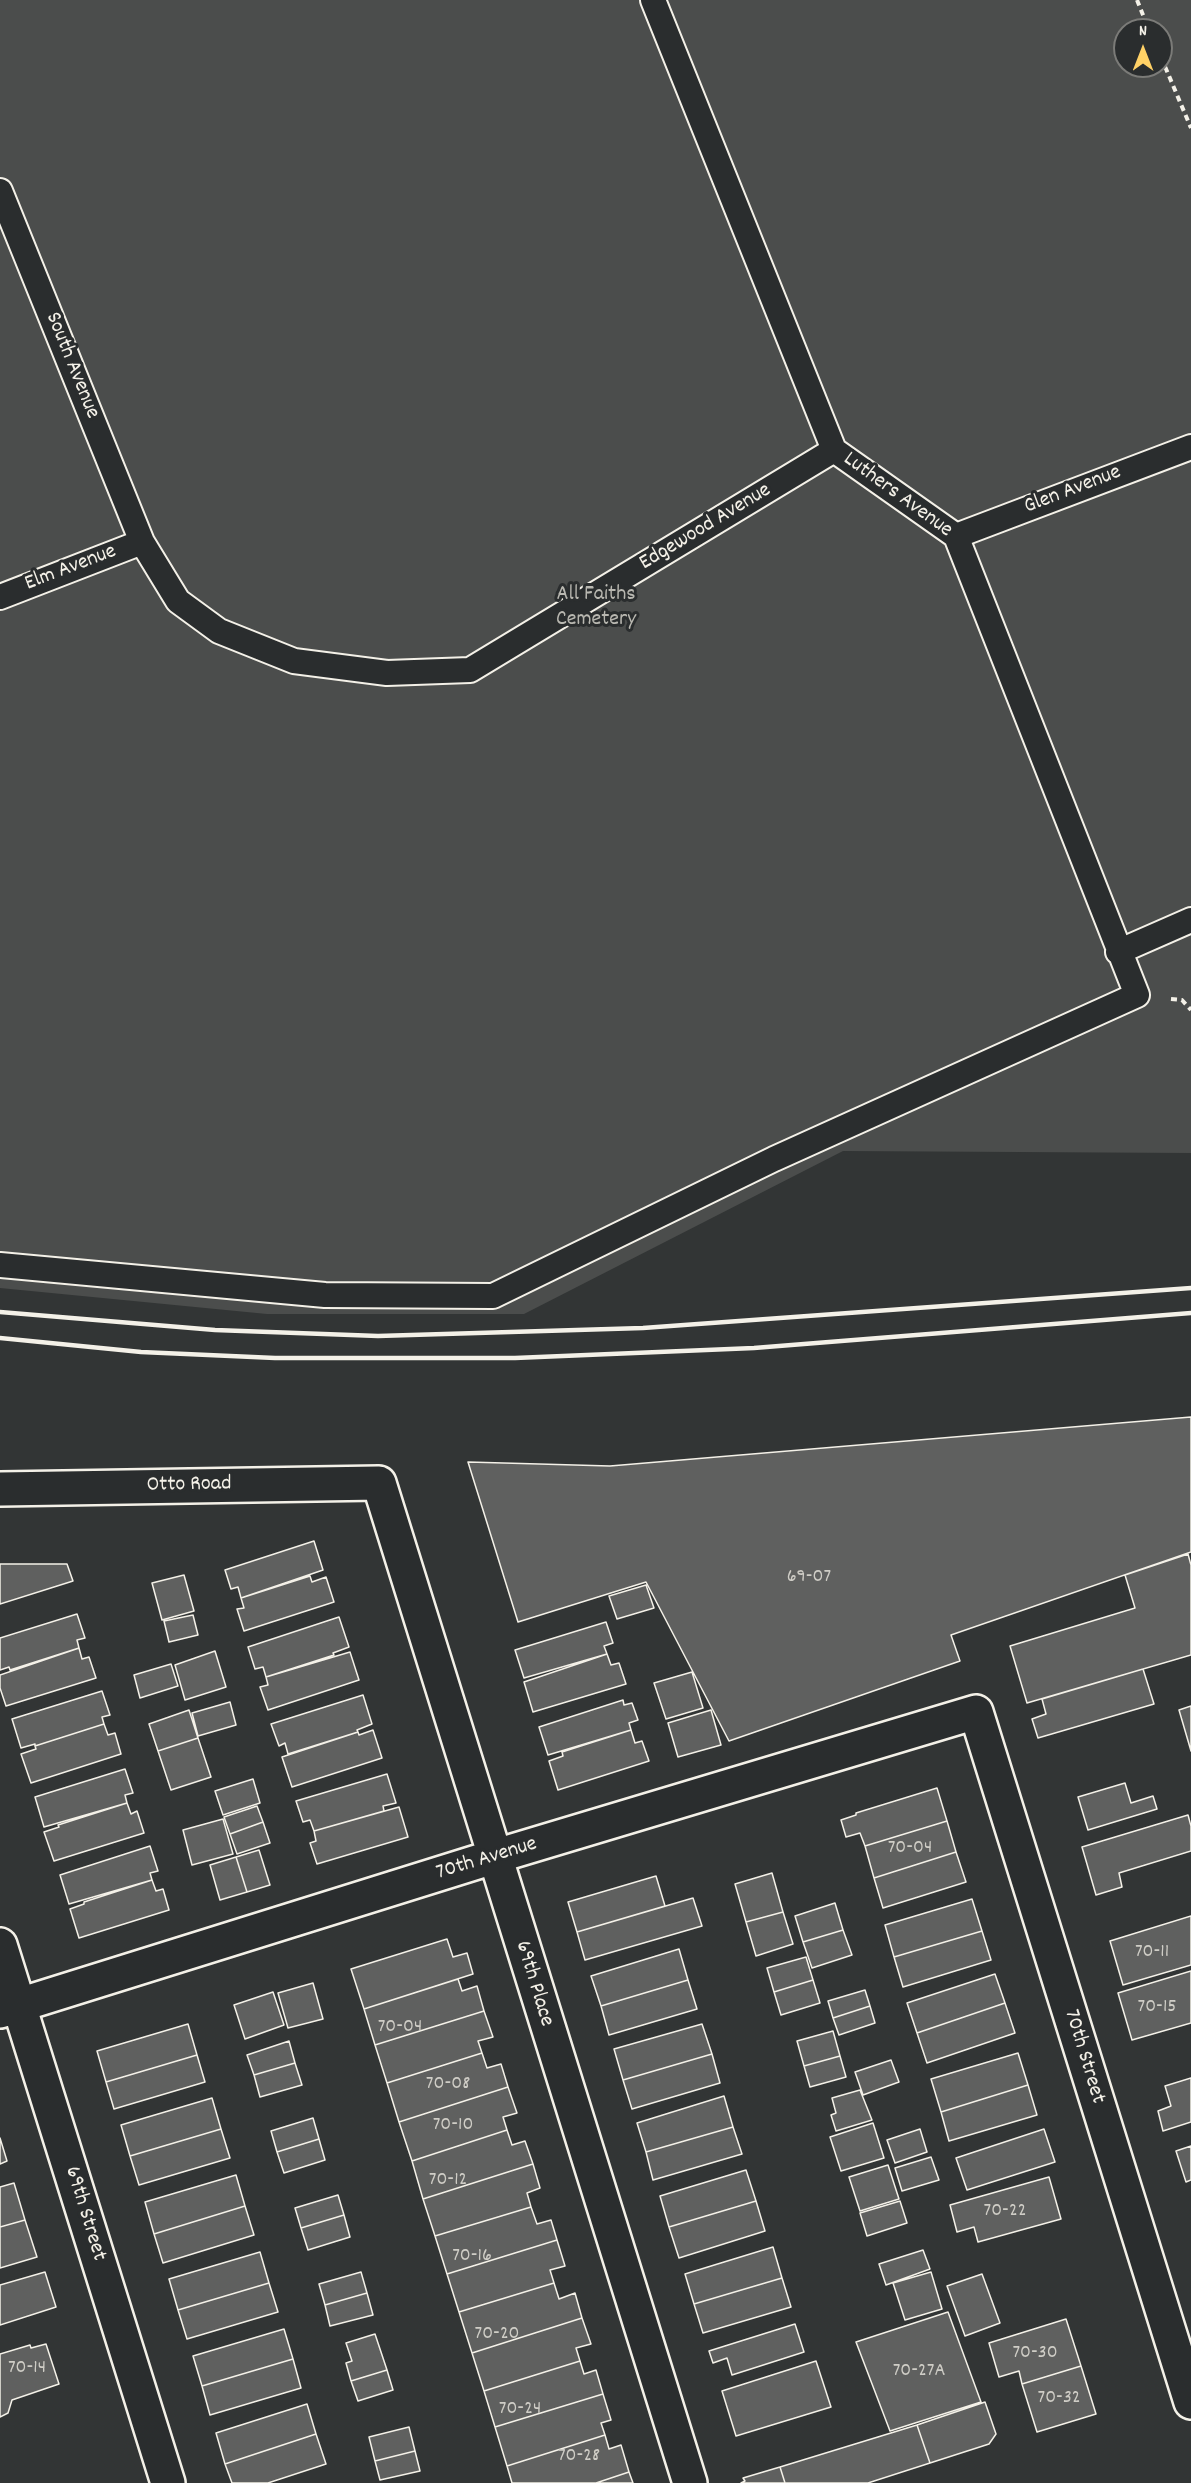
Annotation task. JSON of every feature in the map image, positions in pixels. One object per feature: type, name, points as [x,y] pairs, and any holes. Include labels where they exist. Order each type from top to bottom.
[{"type":"street","name":"Otto Road","points":[[0,1489],[379,1483]]},
{"type":"street","name":"69th Place","points":[[379,1483],[493,1857],[690,2483]]},
{"type":"street","name":"70th Avenue","points":[[10,2008],[493,1857],[976,1712]]},
{"type":"street","name":"70th Street","points":[[976,1712],[1191,2402]]},
{"type":"street","name":"69th Street","points":[[0,1945],[10,2008],[168,2483]]},
{"type":"lane","name":"Luthers Avenue","points":[[0,1265],[325,1295],[493,1296],[774,1159],[1137,995],[1118,952],[956,536],[834,450],[653,0]]},
{"type":"lane","name":"South Avenue","points":[[0,191],[142,542]]},
{"type":"lane","name":"Glen Avenue","points":[[956,536],[1191,447]]},
{"type":"lane","name":"Edgewood Avenue","points":[[142,542],[177,601],[219,631],[294,661],[387,673],[470,670],[834,450]]},
{"type":"lane","name":"Elm Avenue","points":[[0,597],[142,542]]},
{"type":"lane","points":[[1118,952],[1191,920]]},
{"type":"path","points":[[1137,0],[1144,18]]},
{"type":"path","points":[[1170,78],[1191,128]]},
{"type":"green space","name":"All Faiths Cemetery","points":[[0,0],[1191,0],[1191,1153],[843,1151],[524,1314],[267,1314],[0,1288]]},
{"type":"building","points":[[1191,1417],[1191,1552],[951,1635],[960,1661],[729,1741],[646,1582],[518,1622],[468,1462],[610,1466]]},
{"type":"building","points":[[314,1541],[323,1570],[241,1598],[238,1587],[231,1589],[225,1570]]},
{"type":"building","points":[[1188,1554],[1191,1565],[1191,1655],[1027,1703],[1010,1646],[1135,1608],[1125,1575]]},
{"type":"building","points":[[0,1564],[67,1564],[73,1581],[0,1604]]},
{"type":"building","points":[[184,1575],[194,1611],[162,1620],[152,1583]]},
{"type":"building","points":[[310,1576],[312,1582],[326,1577],[334,1602],[244,1631],[237,1609],[244,1608],[241,1598]]},
{"type":"building","points":[[646,1585],[654,1608],[617,1619],[609,1596]]},
{"type":"building","points":[[77,1614],[85,1638],[77,1640],[79,1648],[10,1670],[9,1667],[0,1670],[0,1638]]},
{"type":"building","points":[[193,1615],[198,1635],[169,1642],[164,1621]]},
{"type":"building","points":[[339,1617],[349,1647],[333,1653],[334,1655],[266,1677],[263,1667],[255,1669],[248,1647]]},
{"type":"building","points":[[606,1622],[613,1643],[604,1646],[607,1654],[524,1678],[515,1650]]},
{"type":"building","points":[[79,1648],[82,1659],[89,1657],[96,1678],[6,1706],[0,1688],[0,1675]]},
{"type":"building","points":[[215,1651],[226,1687],[185,1700],[175,1665]]},
{"type":"building","points":[[350,1652],[359,1680],[268,1710],[260,1687],[268,1685],[266,1677]]},
{"type":"building","points":[[607,1654],[611,1665],[619,1663],[626,1684],[533,1712],[524,1682]]},
{"type":"building","points":[[171,1664],[178,1686],[140,1698],[134,1675]]},
{"type":"building","points":[[1143,1669],[1154,1704],[1038,1738],[1032,1719],[1046,1714],[1042,1699]]},
{"type":"building","points":[[692,1672],[703,1708],[666,1719],[654,1683]]},
{"type":"building","points":[[102,1691],[110,1715],[102,1717],[104,1724],[35,1746],[35,1744],[21,1748],[12,1719]]},
{"type":"building","points":[[363,1695],[372,1724],[357,1730],[358,1732],[288,1754],[285,1743],[279,1746],[271,1724]]},
{"type":"building","points":[[623,1700],[624,1705],[632,1703],[638,1720],[629,1723],[631,1730],[548,1755],[539,1727]]},
{"type":"building","points":[[230,1702],[236,1725],[198,1736],[192,1713]]},
{"type":"building","points":[[1191,1706],[1191,1751],[1179,1710]]},
{"type":"building","points":[[189,1710],[198,1738],[158,1751],[149,1724]]},
{"type":"building","points":[[711,1710],[721,1745],[678,1757],[668,1723]]},
{"type":"building","points":[[104,1724],[108,1735],[115,1733],[121,1754],[31,1783],[21,1754],[36,1749],[35,1746]]},
{"type":"building","points":[[373,1730],[382,1758],[292,1787],[282,1757],[358,1732],[359,1735]]},
{"type":"building","points":[[631,1730],[635,1743],[642,1741],[649,1761],[558,1790],[549,1761],[563,1756],[562,1752]]},
{"type":"building","points":[[198,1738],[211,1777],[171,1790],[158,1751]]},
{"type":"building","points":[[125,1769],[133,1793],[125,1795],[127,1803],[44,1827],[35,1797]]},
{"type":"building","points":[[387,1774],[396,1803],[383,1806],[384,1811],[314,1831],[310,1820],[303,1822],[296,1801]]},
{"type":"building","points":[[253,1779],[260,1803],[223,1815],[215,1791]]},
{"type":"building","points":[[1125,1783],[1131,1803],[1153,1796],[1157,1809],[1088,1830],[1078,1797]]},
{"type":"building","points":[[937,1788],[947,1821],[865,1846],[860,1833],[846,1837],[841,1820],[856,1815],[856,1813]]},
{"type":"building","points":[[127,1803],[131,1814],[137,1811],[144,1833],[54,1861],[44,1832],[59,1827],[58,1825]]},
{"type":"building","points":[[257,1806],[263,1822],[230,1834],[224,1817]]},
{"type":"building","points":[[399,1807],[408,1837],[317,1864],[310,1843],[316,1841],[314,1831]]},
{"type":"building","points":[[1188,1815],[1191,1826],[1191,1851],[1119,1873],[1122,1887],[1096,1895],[1082,1847]]},
{"type":"building","points":[[223,1819],[233,1854],[192,1865],[183,1830]]},
{"type":"building","points":[[947,1821],[956,1852],[874,1878],[865,1846]]},
{"type":"building","points":[[263,1822],[270,1843],[237,1854],[230,1834]]},
{"type":"building","points":[[150,1846],[158,1871],[150,1873],[152,1880],[69,1904],[60,1875]]},
{"type":"building","points":[[259,1850],[270,1885],[247,1892],[236,1857]]},
{"type":"building","points":[[956,1852],[966,1882],[883,1908],[874,1878]]},
{"type":"building","points":[[236,1857],[247,1892],[220,1900],[210,1865]]},
{"type":"building","points":[[772,1873],[783,1912],[746,1922],[735,1884]]},
{"type":"building","points":[[656,1876],[665,1906],[577,1932],[568,1902]]},
{"type":"building","points":[[152,1880],[156,1891],[163,1889],[169,1910],[79,1938],[70,1909],[84,1902]]},
{"type":"building","points":[[693,1898],[702,1926],[585,1960],[577,1932]]},
{"type":"building","points":[[972,1899],[982,1931],[894,1957],[885,1925]]},
{"type":"building","points":[[835,1903],[843,1930],[803,1942],[795,1916]]},
{"type":"building","points":[[783,1912],[793,1944],[756,1956],[746,1922]]},
{"type":"building","points":[[1191,1916],[1191,1965],[1123,1985],[1110,1941]]},
{"type":"building","points":[[843,1930],[852,1955],[812,1968],[803,1942]]},
{"type":"building","points":[[982,1931],[991,1960],[903,1987],[894,1957]]},
{"type":"building","points":[[447,1939],[453,1957],[467,1953],[473,1974],[364,2009],[351,1969]]},
{"type":"building","points":[[679,1949],[688,1980],[601,2006],[591,1976]]},
{"type":"building","points":[[806,1957],[813,1980],[774,1992],[767,1968]]},
{"type":"building","points":[[1191,1971],[1191,2023],[1132,2040],[1118,1993]]},
{"type":"building","points":[[995,1974],[1005,2003],[917,2033],[907,2003]]},
{"type":"building","points":[[458,1979],[462,1991],[477,1986],[484,2011],[375,2045],[364,2009]]},
{"type":"building","points":[[688,1980],[697,2009],[609,2035],[601,2006]]},
{"type":"building","points":[[813,1980],[820,2003],[781,2015],[774,1992]]},
{"type":"building","points":[[313,1983],[323,2019],[288,2028],[278,1993]]},
{"type":"building","points":[[865,1990],[870,2006],[833,2018],[828,2001]]},
{"type":"building","points":[[273,1992],[284,2025],[245,2039],[234,2005]]},
{"type":"building","points":[[1005,2003],[1015,2033],[927,2063],[917,2033]]},
{"type":"building","points":[[870,2006],[875,2023],[839,2035],[833,2018]]},
{"type":"building","points":[[484,2011],[493,2037],[478,2041],[482,2053],[387,2083],[375,2045]]},
{"type":"building","points":[[188,2024],[197,2055],[106,2082],[97,2051]]},
{"type":"building","points":[[702,2024],[712,2054],[623,2080],[614,2049]]},
{"type":"building","points":[[833,2031],[840,2056],[804,2066],[797,2041]]},
{"type":"building","points":[[289,2041],[295,2063],[254,2075],[247,2055]]},
{"type":"building","points":[[482,2053],[487,2068],[501,2064],[508,2087],[399,2122],[387,2083]]},
{"type":"building","points":[[1018,2053],[1028,2085],[941,2112],[931,2079]]},
{"type":"building","points":[[712,2054],[720,2083],[632,2109],[623,2080]]},
{"type":"building","points":[[197,2055],[205,2082],[114,2109],[106,2082]]},
{"type":"building","points":[[840,2056],[846,2077],[810,2087],[804,2066]]},
{"type":"building","points":[[891,2060],[899,2082],[863,2095],[855,2072]]},
{"type":"building","points":[[295,2063],[302,2085],[260,2097],[254,2075]]},
{"type":"building","points":[[1191,2078],[1191,2122],[1163,2131],[1158,2111],[1171,2106],[1165,2086]]},
{"type":"building","points":[[1028,2085],[1037,2115],[949,2141],[941,2112]]},
{"type":"building","points":[[508,2087],[517,2113],[503,2117],[507,2130],[412,2161],[399,2122]]},
{"type":"building","points":[[860,2090],[872,2120],[836,2131],[831,2115],[836,2113],[832,2098]]},
{"type":"building","points":[[724,2096],[733,2127],[646,2152],[637,2123]]},
{"type":"building","points":[[212,2098],[221,2129],[130,2156],[121,2125]]},
{"type":"building","points":[[313,2118],[319,2139],[277,2152],[271,2131]]},
{"type":"building","points":[[873,2123],[884,2158],[841,2171],[830,2137]]},
{"type":"building","points":[[733,2127],[742,2154],[653,2180],[646,2152]]},
{"type":"building","points":[[221,2129],[230,2158],[139,2185],[130,2156]]},
{"type":"building","points":[[920,2129],[927,2152],[895,2163],[887,2140]]},
{"type":"building","points":[[1044,2129],[1055,2162],[967,2190],[956,2158]]},
{"type":"building","points":[[507,2130],[512,2145],[525,2141],[533,2164],[423,2199],[412,2161]]},
{"type":"building","points":[[0,2138],[7,2161],[0,2164]]},
{"type":"building","points":[[319,2139],[325,2160],[284,2173],[277,2152]]},
{"type":"building","points":[[1191,2146],[1191,2180],[1186,2182],[1176,2151]]},
{"type":"building","points":[[931,2157],[939,2180],[902,2191],[895,2168]]},
{"type":"building","points":[[533,2164],[540,2188],[527,2193],[531,2207],[435,2236],[423,2199]]},
{"type":"building","points":[[888,2165],[899,2199],[860,2211],[849,2177]]},
{"type":"building","points":[[746,2170],[756,2201],[669,2227],[660,2196]]},
{"type":"building","points":[[236,2175],[245,2206],[154,2234],[145,2202]]},
{"type":"building","points":[[1049,2177],[1061,2219],[978,2242],[974,2227],[957,2232],[950,2205]]},
{"type":"building","points":[[14,2183],[25,2220],[0,2227],[0,2187]]},
{"type":"building","points":[[338,2195],[344,2215],[301,2228],[295,2208]]},
{"type":"building","points":[[756,2201],[765,2231],[679,2258],[669,2227]]},
{"type":"building","points":[[900,2201],[907,2223],[867,2236],[860,2213]]},
{"type":"building","points":[[245,2206],[254,2235],[163,2263],[154,2234]]},
{"type":"building","points":[[531,2207],[537,2224],[551,2220],[557,2240],[447,2274],[435,2236]]},
{"type":"building","points":[[344,2215],[350,2237],[308,2250],[301,2228]]},
{"type":"building","points":[[25,2220],[37,2257],[0,2268],[0,2227]]},
{"type":"building","points":[[557,2240],[565,2266],[550,2270],[554,2283],[459,2312],[447,2274]]},
{"type":"building","points":[[773,2247],[782,2278],[694,2304],[685,2274]]},
{"type":"building","points":[[923,2250],[930,2269],[886,2285],[879,2264]]},
{"type":"building","points":[[260,2252],[269,2283],[178,2310],[169,2279]]},
{"type":"building","points":[[45,2272],[56,2307],[0,2325],[0,2285]]},
{"type":"building","points":[[361,2272],[367,2293],[325,2305],[319,2284]]},
{"type":"building","points":[[931,2272],[942,2309],[905,2320],[893,2283]]},
{"type":"building","points":[[982,2274],[1000,2323],[965,2336],[947,2286]]},
{"type":"building","points":[[782,2278],[791,2307],[703,2333],[694,2304]]},
{"type":"building","points":[[269,2283],[278,2312],[187,2339],[178,2310]]},
{"type":"building","points":[[554,2283],[559,2299],[575,2293],[582,2318],[472,2353],[459,2312]]},
{"type":"building","points":[[367,2293],[373,2315],[330,2326],[325,2305]]},
{"type":"building","points":[[948,2312],[981,2402],[890,2431],[856,2342]]},
{"type":"building","points":[[582,2318],[591,2344],[576,2348],[580,2361],[484,2391],[472,2353]]},
{"type":"building","points":[[1066,2319],[1081,2366],[1022,2384],[1019,2371],[999,2377],[989,2343]]},
{"type":"building","points":[[795,2324],[804,2352],[732,2375],[727,2358],[713,2363],[709,2351]]},
{"type":"building","points":[[284,2329],[293,2359],[202,2386],[193,2356]]},
{"type":"building","points":[[375,2334],[387,2370],[351,2381],[346,2363],[352,2361],[346,2343]]},
{"type":"building","points":[[46,2344],[59,2384],[12,2400],[8,2413],[0,2417],[0,2354],[30,2345],[31,2348]]},
{"type":"building","points":[[293,2359],[301,2388],[210,2415],[202,2386]]},
{"type":"building","points":[[580,2361],[584,2374],[596,2370],[603,2394],[495,2427],[484,2391]]},
{"type":"building","points":[[816,2361],[831,2407],[736,2436],[722,2391]]},
{"type":"building","points":[[1081,2366],[1096,2414],[1037,2432],[1022,2384]]},
{"type":"building","points":[[387,2370],[393,2390],[358,2401],[351,2381]]},
{"type":"building","points":[[603,2394],[611,2420],[601,2423],[605,2435],[507,2466],[495,2427]]},
{"type":"building","points":[[985,2402],[996,2434],[989,2444],[930,2463],[917,2425]]},
{"type":"building","points":[[307,2404],[316,2434],[225,2464],[216,2433]]},
{"type":"building","points":[[917,2425],[930,2463],[868,2483],[785,2483],[780,2467]]},
{"type":"building","points":[[409,2427],[415,2451],[375,2461],[369,2437]]},
{"type":"building","points":[[316,2434],[326,2464],[268,2483],[232,2483],[225,2464]]},
{"type":"building","points":[[605,2435],[609,2449],[621,2445],[629,2472],[596,2483],[512,2483],[507,2466]]},
{"type":"building","points":[[415,2451],[420,2471],[380,2480],[375,2461]]},
{"type":"building","points":[[780,2467],[785,2483],[741,2483],[745,2481],[743,2478]]},
{"type":"building","points":[[629,2472],[633,2483],[596,2483]]},
{"type":"railway","points":[[0,1312],[215,1330],[378,1336],[643,1328],[1191,1288]]},
{"type":"railway","points":[[0,1338],[141,1352],[275,1358],[515,1358],[754,1348],[1191,1313]]}]
